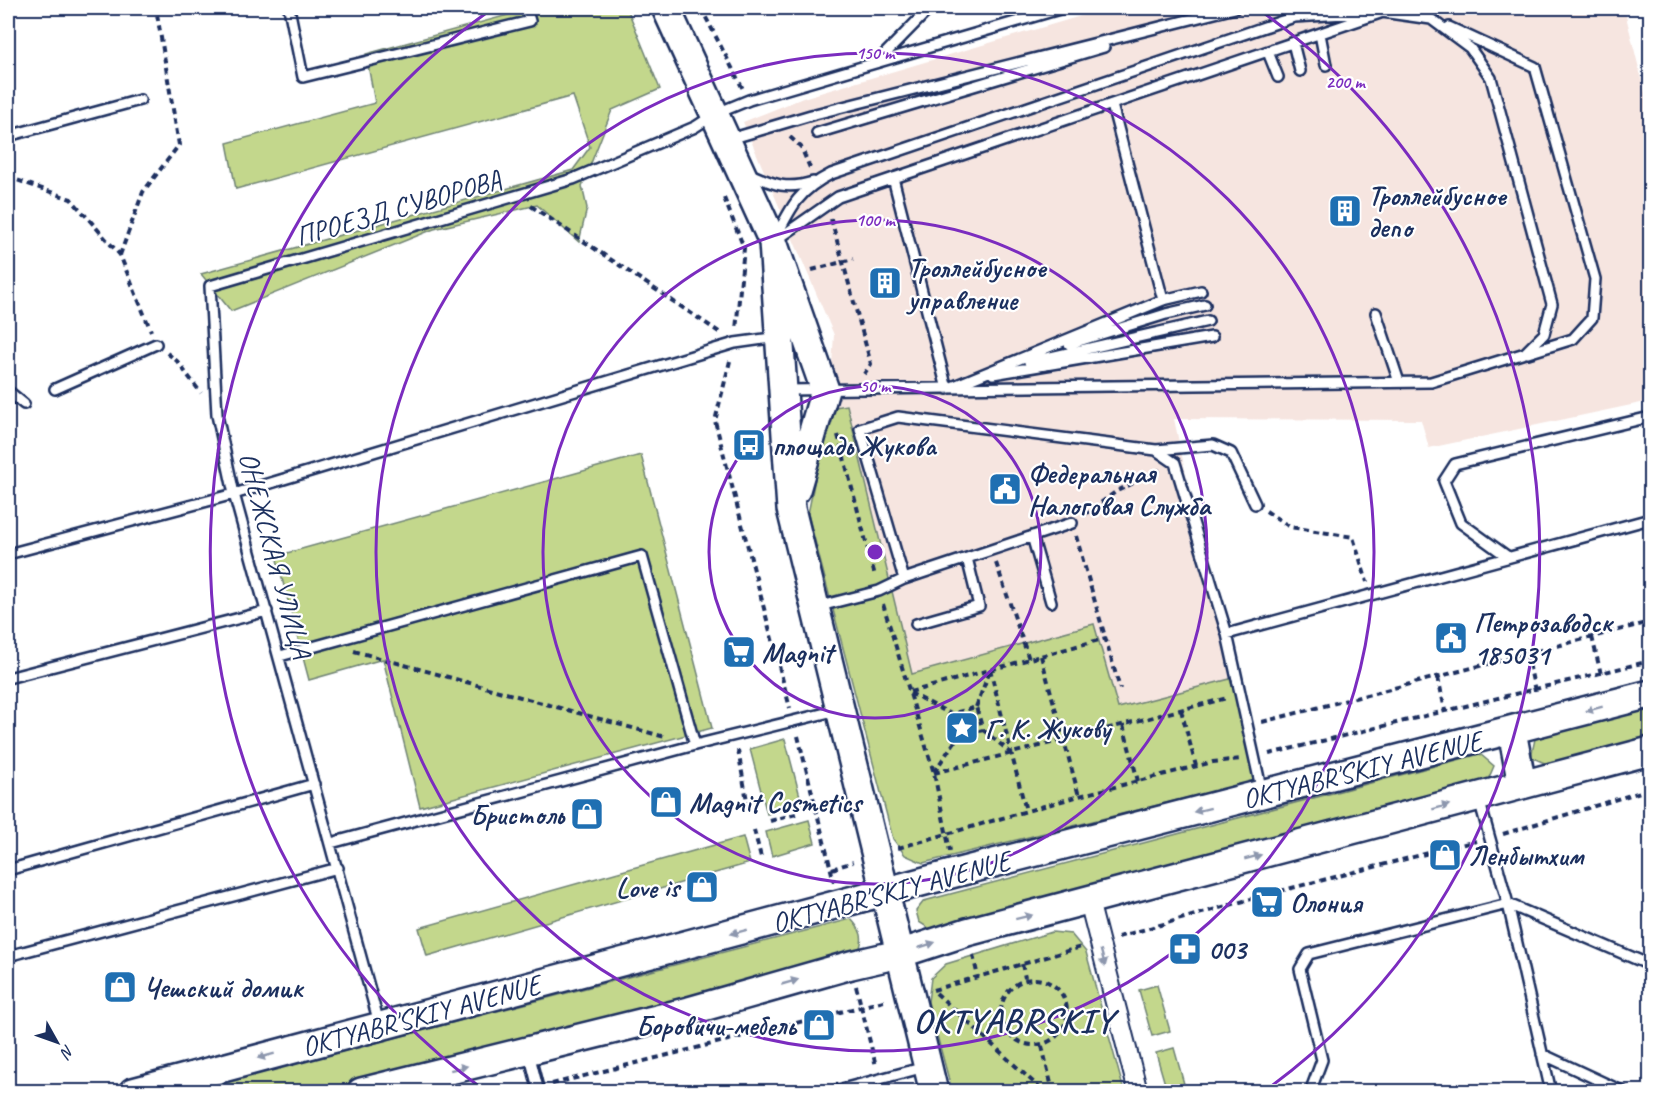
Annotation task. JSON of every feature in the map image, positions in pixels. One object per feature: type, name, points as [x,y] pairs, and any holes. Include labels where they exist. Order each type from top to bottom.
[{"type":"main road","points":[[666,8],[773,242],[793,346],[784,390],[791,508],[899,954],[921,993],[931,1079]]},
{"type":"main road","points":[[773,242],[793,346],[825,390],[791,508]]},
{"type":"main road","name":"OKTYABR'SKIY AVENUE","points":[[133,1092],[955,873],[1650,694]]},
{"type":"main road","points":[[1512,731],[1522,785]]},
{"type":"main road","name":"OKTYABR'SKIY AVENUE","points":[[361,1092],[689,1011],[850,964],[899,954],[967,932],[1650,751]]},
{"type":"street","points":[[1089,901],[1138,1092]]},
{"type":"lane","points":[[289,8],[303,77],[530,21],[526,8]]},
{"type":"lane","points":[[876,62],[930,8]]},
{"type":"lane","name":"ПРОЕЗД СУВОРОВА","points":[[217,415],[210,286],[573,179],[695,127],[715,114],[749,100],[1064,8]]},
{"type":"lane","points":[[817,133],[1235,8]]},
{"type":"lane","points":[[726,140],[812,115],[1235,8]]},
{"type":"lane","points":[[784,390],[1431,382],[1573,339],[1592,318],[1595,279],[1535,67],[1431,19],[1354,8]]},
{"type":"lane","points":[[773,242],[838,197],[1293,44],[1384,11]]},
{"type":"lane","points":[[773,242],[793,202],[816,182],[831,174],[1294,17],[1384,11]]},
{"type":"lane","points":[[1431,19],[1470,48],[1491,78],[1552,304],[1544,334],[1526,353]]},
{"type":"lane","points":[[1320,34],[1326,65]]},
{"type":"lane","points":[[1293,44],[1300,71]]},
{"type":"lane","points":[[1268,52],[1278,77]]},
{"type":"lane","points":[[8,136],[140,100]]},
{"type":"lane","points":[[1112,105],[1163,300]]},
{"type":"lane","points":[[740,169],[770,183],[793,188],[816,182]]},
{"type":"lane","points":[[893,178],[947,389]]},
{"type":"lane","points":[[947,389],[1163,300],[1201,291]]},
{"type":"lane","points":[[1012,362],[1166,314],[1204,305]]},
{"type":"lane","points":[[1376,313],[1399,382]]},
{"type":"lane","points":[[990,371],[1208,321]]},
{"type":"lane","points":[[976,377],[1212,337]]},
{"type":"lane","points":[[8,554],[234,494],[735,343],[793,346]]},
{"type":"lane","points":[[55,389],[156,344]]},
{"type":"lane","points":[[8,391],[24,404]]},
{"type":"lane","name":"ОНЕЖСКАЯ УЛИЦА","points":[[217,415],[234,494],[338,868],[379,1026]]},
{"type":"lane","points":[[904,579],[860,429],[898,417],[1156,450],[1213,445],[1231,453],[1255,504]]},
{"type":"lane","points":[[1508,557],[1461,524],[1444,482],[1455,464],[1650,417]]},
{"type":"lane","points":[[1156,450],[1175,464],[1227,634],[1263,795]]},
{"type":"lane","points":[[1227,634],[1650,519]]},
{"type":"lane","points":[[814,607],[879,591],[904,579],[1072,523]]},
{"type":"lane","points":[[1032,536],[1051,602]]},
{"type":"lane","points":[[280,657],[642,556],[695,745]]},
{"type":"lane","points":[[916,624],[979,606],[967,558]]},
{"type":"lane","points":[[8,678],[267,611]]},
{"type":"lane","points":[[331,843],[695,745],[840,709]]},
{"type":"lane","points":[[8,870],[314,784]]},
{"type":"lane","points":[[1479,797],[1508,904],[1551,1092]]},
{"type":"lane","points":[[8,956],[338,868]]},
{"type":"lane","points":[[1310,1092],[1322,1060],[1300,969],[1310,954],[1508,904],[1650,965]]},
{"type":"lane","points":[[529,1051],[538,1089]]},
{"type":"lane","points":[[1542,1054],[1624,1092]]},
{"type":"lane","points":[[831,1092],[879,1078],[931,1079]]},
{"type":"path","points":[[120,255],[143,192],[179,145],[156,8]]},
{"type":"path","points":[[701,8],[749,100]]},
{"type":"path","points":[[8,177],[71,199],[120,255],[156,344],[177,361],[217,415]]},
{"type":"path","points":[[719,188],[744,248],[735,343],[716,421],[832,868],[837,906]]},
{"type":"path","points":[[516,196],[735,343]]},
{"type":"path","points":[[812,270],[853,259]]},
{"type":"path","points":[[1120,688],[1072,523],[1117,491],[1175,464]]},
{"type":"path","points":[[1255,504],[1290,527],[1353,537],[1371,594]]},
{"type":"path","points":[[992,550],[1029,659]]},
{"type":"path","points":[[1247,726],[1650,622]]},
{"type":"path","points":[[1592,637],[1601,674]]},
{"type":"path","points":[[976,707],[951,714],[910,692],[1106,638]]},
{"type":"path","points":[[324,644],[695,745]]},
{"type":"path","points":[[1527,654],[1535,691]]},
{"type":"path","points":[[1041,656],[1079,796]]},
{"type":"path","points":[[990,669],[976,707],[982,730],[1011,753]]},
{"type":"path","points":[[990,669],[1026,811]]},
{"type":"path","points":[[1438,677],[1445,710]]},
{"type":"path","points":[[934,773],[1239,695]]},
{"type":"path","points":[[1181,710],[1196,766]]},
{"type":"path","points":[[951,714],[958,737]]},
{"type":"path","points":[[1123,725],[1138,781]]},
{"type":"path","points":[[955,873],[934,773],[958,737],[982,730]]},
{"type":"path","points":[[735,735],[749,812]]},
{"type":"path","points":[[538,1089],[861,1005],[921,993],[1272,893],[1489,838],[1650,789]]},
{"type":"path","points":[[770,820],[796,814]]},
{"type":"path","points":[[754,830],[761,856]]},
{"type":"path","points":[[967,932],[978,977]]},
{"type":"path","points":[[850,964],[879,1078]]},
{"type":"path","points":[[1022,964],[1025,978]]},
{"type":"path","points":[[1025,978],[1052,981],[1068,1007],[1064,1030],[1042,1046],[1015,1041],[1000,1022],[1003,994],[1025,978]]},
{"type":"path","points":[[921,993],[1044,1092]]},
{"type":"path","points":[[1042,1046],[1053,1092]]},
{"type":"shaded area","name":"Троллейбусное управление","points":[[1108,8],[1624,8],[1650,113],[1650,401],[1429,448],[1421,420],[1174,419],[1230,679],[1117,708],[1094,624],[912,674],[847,406],[829,408],[834,335],[743,122],[803,98]]},
{"type":"green space","points":[[519,8],[627,8],[660,89],[612,110],[582,186],[587,208],[579,242],[537,205],[434,229],[231,311],[201,274],[573,170],[590,147],[573,96],[236,189],[227,143],[375,103],[366,54],[519,12]]},
{"type":"green space","points":[[847,405],[912,674],[1094,624],[1118,708],[1230,679],[1259,780],[923,863],[905,855],[893,839],[808,514],[829,408]]},
{"type":"green space","points":[[641,455],[712,728],[420,807],[383,659],[309,680],[276,556]]},
{"type":"green space","points":[[1650,708],[1650,738],[1549,765],[1531,757],[1535,739]]},
{"type":"green space","points":[[785,739],[802,804],[767,814],[750,749]]},
{"type":"green space","points":[[1480,754],[1494,766],[1487,782],[930,929],[919,922],[916,911],[924,901]]},
{"type":"green space","points":[[809,820],[815,843],[772,856],[766,832]]},
{"type":"green space","points":[[743,837],[750,863],[427,956],[419,928]]},
{"type":"green space","points":[[851,919],[861,934],[858,952],[349,1091],[187,1092]]},
{"type":"green space","points":[[1052,932],[1071,934],[1086,952],[1124,1091],[952,1091],[928,1002],[931,978],[946,964]]},
{"type":"green space","points":[[1157,985],[1170,1031],[1152,1036],[1139,990]]},
{"type":"green space","points":[[1174,1048],[1186,1091],[1167,1091],[1156,1053]]},
{"type":"place","name":"Троллейбусное депо","points":[[1345,211]]},
{"type":"place","name":"Троллейбусное управление","points":[[885,283]]},
{"type":"place","name":"площадь Жукова","points":[[749,445]]},
{"type":"place","name":"Федеральная Налоговая Служба","points":[[1005,489]]},
{"type":"place","name":"Петрозаводск 185031","points":[[1451,638]]},
{"type":"place","name":"Magnit","points":[[739,652]]},
{"type":"place","name":"Г. К. Жукову","points":[[962,728]]},
{"type":"place","name":"Magnit Cosmetics","points":[[666,802]]},
{"type":"place","name":"Бристоль","points":[[587,814]]},
{"type":"place","name":"Ленбытхим","points":[[1445,855]]},
{"type":"place","name":"Love is","points":[[702,887]]},
{"type":"place","name":"Олония","points":[[1267,902]]},
{"type":"place","name":"003","points":[[1185,949]]},
{"type":"place","name":"Чешский домик","points":[[120,987]]},
{"type":"place","name":"Боровичи-мебель","points":[[819,1025]]},
{"type":"district","name":"OKTYABRSKIY","points":[[1014,1020]]}]
